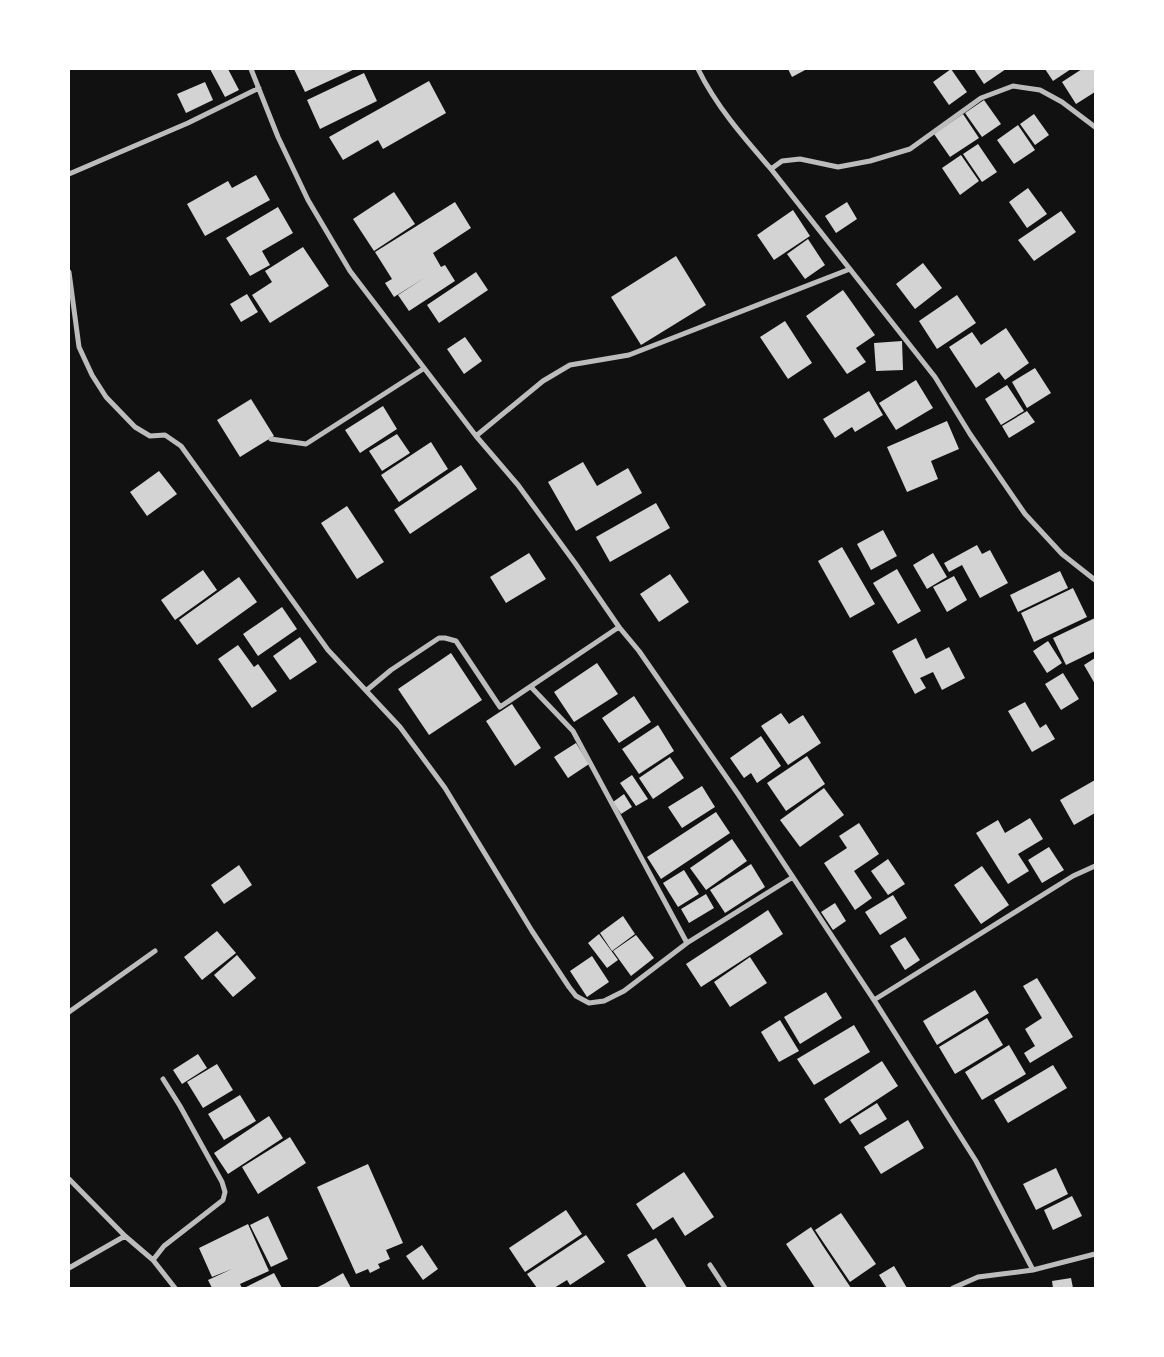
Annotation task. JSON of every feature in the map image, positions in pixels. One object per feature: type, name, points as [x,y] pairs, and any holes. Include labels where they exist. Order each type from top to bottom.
[{"type":"street","points":[[251,69],[278,137],[308,200],[350,271],[476,436],[518,485],[619,627],[656,675],[738,794],[874,1000],[976,1161],[1032,1270]]},
{"type":"street","points":[[698,69],[707,88],[749,144],[771,168],[935,376],[970,434],[1025,514],[1062,554],[1095,580]]},
{"type":"street","points":[[771,168],[782,161],[800,158],[838,167],[870,161],[910,149],[981,98],[1013,86],[1040,90],[1062,102],[1095,127]]},
{"type":"street","points":[[69,174],[188,123],[259,88]]},
{"type":"street","points":[[476,436],[543,381],[570,365],[629,355],[850,269]]},
{"type":"street","points":[[69,272],[79,347],[92,375],[106,397],[135,427],[150,436],[165,435],[181,446],[328,650],[368,690],[400,727],[444,788],[568,988],[576,996],[589,1003],[604,1001],[624,991],[687,943],[793,877]]},
{"type":"street","points":[[271,439],[306,444],[423,368]]},
{"type":"street","points":[[368,690],[392,670],[439,638],[446,638],[456,641],[500,707],[619,627]]},
{"type":"street","points":[[531,687],[573,731],[687,943]]},
{"type":"street","points":[[874,1000],[1073,876],[1095,866]]},
{"type":"street","points":[[69,1012],[155,951]]},
{"type":"street","points":[[153,1260],[164,1246],[223,1200],[224,1192],[222,1182],[163,1079]]},
{"type":"street","points":[[69,1179],[125,1236],[153,1260],[175,1288]]},
{"type":"street","points":[[69,1268],[125,1236]]},
{"type":"street","points":[[953,1288],[978,1277],[1032,1270],[1095,1254]]},
{"type":"street","points":[[710,1265],[725,1288]]},
{"type":"building","points":[[210,69],[228,69],[239,90],[225,97]]},
{"type":"building","points":[[294,69],[355,69],[305,92]]},
{"type":"building","points":[[788,69],[807,69],[792,77]]},
{"type":"building","points":[[951,69],[967,92],[949,105],[933,82]]},
{"type":"building","points":[[974,69],[1006,69],[984,84]]},
{"type":"building","points":[[1045,69],[1071,69],[1053,81]]},
{"type":"building","points":[[1082,69],[1095,69],[1095,92],[1076,104],[1062,82]]},
{"type":"building","points":[[364,73],[377,101],[320,129],[307,100]]},
{"type":"building","points":[[429,81],[446,113],[383,149],[378,140],[343,160],[329,137]]},
{"type":"building","points":[[205,82],[213,100],[186,113],[177,94]]},
{"type":"building","points":[[984,100],[1001,124],[982,137],[965,113]]},
{"type":"building","points":[[963,114],[979,138],[950,157],[934,134]]},
{"type":"building","points":[[1034,114],[1049,135],[1035,145],[1020,124]]},
{"type":"building","points":[[1018,125],[1035,150],[1014,164],[997,140]]},
{"type":"building","points":[[978,144],[997,172],[982,182],[963,154]]},
{"type":"building","points":[[961,155],[979,181],[960,195],[942,168]]},
{"type":"building","points":[[256,175],[270,200],[205,236],[187,204],[228,181],[232,188]]},
{"type":"building","points":[[1028,188],[1047,214],[1027,228],[1009,202]]},
{"type":"building","points":[[394,192],[415,224],[374,251],[353,219]]},
{"type":"building","points":[[455,202],[471,228],[433,253],[441,267],[445,265],[455,281],[409,311],[398,295],[426,277],[394,297],[385,283],[392,279],[375,252]]},
{"type":"building","points":[[847,202],[857,219],[836,233],[825,216]]},
{"type":"building","points":[[278,207],[293,233],[262,251],[270,265],[250,276],[226,238]]},
{"type":"building","points":[[793,210],[810,236],[774,260],[757,235]]},
{"type":"building","points":[[1061,211],[1076,232],[1034,261],[1018,240]]},
{"type":"building","points":[[808,239],[825,265],[805,279],[787,254]]},
{"type":"building","points":[[303,247],[329,286],[270,323],[252,295],[272,282],[265,271]]},
{"type":"building","points":[[676,256],[706,305],[641,345],[611,297]]},
{"type":"building","points":[[923,263],[942,288],[915,309],[896,284]]},
{"type":"building","points":[[476,272],[488,290],[439,323],[427,305]]},
{"type":"building","points":[[843,290],[875,335],[856,348],[866,362],[847,374],[806,316]]},
{"type":"building","points":[[247,294],[258,312],[241,322],[230,304]]},
{"type":"building","points":[[957,295],[976,323],[937,349],[919,321]]},
{"type":"building","points":[[785,321],[812,363],[788,379],[760,337]]},
{"type":"building","points":[[1006,328],[1029,363],[1005,380],[999,372],[976,388],[949,347],[972,332],[981,345]]},
{"type":"building","points":[[465,337],[482,361],[464,374],[447,349]]},
{"type":"building","points":[[902,341],[903,370],[876,371],[874,343]]},
{"type":"building","points":[[1035,368],[1051,393],[1027,408],[1012,382]]},
{"type":"building","points":[[916,380],[933,408],[896,430],[879,403]]},
{"type":"building","points":[[1007,385],[1024,411],[1001,425],[985,399]]},
{"type":"building","points":[[869,391],[883,415],[855,432],[852,427],[835,438],[823,419]]},
{"type":"building","points":[[251,399],[274,436],[240,457],[217,420]]},
{"type":"building","points":[[383,406],[397,429],[360,453],[345,430]]},
{"type":"building","points":[[1027,411],[1035,422],[1009,438],[1002,426]]},
{"type":"building","points":[[947,421],[959,449],[931,461],[938,479],[907,492],[887,447]]},
{"type":"building","points":[[397,434],[410,453],[382,471],[369,451]]},
{"type":"building","points":[[431,442],[448,469],[399,502],[381,475]]},
{"type":"building","points":[[583,462],[597,486],[628,468],[642,493],[576,531],[548,482]]},
{"type":"building","points":[[461,465],[477,489],[410,534],[394,510]]},
{"type":"building","points":[[159,471],[177,494],[147,516],[130,492]]},
{"type":"building","points":[[656,503],[670,528],[610,562],[596,537]]},
{"type":"building","points":[[347,506],[384,562],[357,579],[321,523]]},
{"type":"building","points":[[883,530],[897,556],[871,570],[857,544]]},
{"type":"building","points":[[977,545],[982,554],[990,550],[1008,583],[980,598],[962,565],[949,572],[944,563]]},
{"type":"building","points":[[842,547],[875,604],[850,618],[818,561]]},
{"type":"building","points":[[529,553],[546,579],[506,603],[490,577]]},
{"type":"building","points":[[933,553],[947,577],[927,589],[913,565]]},
{"type":"building","points":[[897,569],[921,611],[898,624],[873,583]]},
{"type":"building","points":[[203,570],[217,590],[175,620],[161,600]]},
{"type":"building","points":[[1060,571],[1068,588],[1018,612],[1010,595]]},
{"type":"building","points":[[670,574],[689,602],[659,622],[640,594]]},
{"type":"building","points":[[954,576],[967,600],[947,612],[933,587]]},
{"type":"building","points":[[239,577],[257,602],[197,645],[179,620]]},
{"type":"building","points":[[1073,588],[1087,617],[1034,642],[1021,613]]},
{"type":"building","points":[[282,607],[297,629],[258,656],[243,634]]},
{"type":"building","points":[[1095,618],[1095,651],[1066,665],[1053,638]]},
{"type":"building","points":[[300,637],[317,662],[290,680],[273,656]]},
{"type":"building","points":[[916,638],[926,659],[949,647],[965,678],[942,690],[933,672],[920,678],[926,688],[915,694],[892,651]]},
{"type":"building","points":[[1048,641],[1062,663],[1047,673],[1033,651]]},
{"type":"building","points":[[238,645],[254,667],[258,664],[277,691],[252,708],[218,659]]},
{"type":"building","points":[[451,653],[482,700],[429,735],[398,689]]},
{"type":"building","points":[[1095,658],[1095,684],[1084,665]]},
{"type":"building","points":[[597,663],[618,694],[574,722],[554,692]]},
{"type":"building","points":[[1063,673],[1079,699],[1061,710],[1045,684]]},
{"type":"building","points":[[634,696],[651,722],[619,743],[602,718]]},
{"type":"building","points":[[1025,702],[1040,728],[1046,724],[1055,739],[1032,752],[1008,711]]},
{"type":"building","points":[[512,704],[541,748],[515,766],[486,721]]},
{"type":"building","points":[[781,713],[789,724],[803,715],[821,743],[788,765],[761,726]]},
{"type":"building","points":[[658,725],[674,751],[639,774],[622,749]]},
{"type":"building","points":[[761,736],[781,766],[757,783],[751,773],[744,778],[730,758]]},
{"type":"building","points":[[576,743],[589,764],[568,778],[554,757]]},
{"type":"building","points":[[807,756],[825,784],[786,811],[767,783]]},
{"type":"building","points":[[670,757],[684,778],[653,799],[639,778]]},
{"type":"building","points":[[632,775],[648,799],[636,806],[620,783]]},
{"type":"building","points":[[1095,780],[1095,813],[1074,825],[1060,800]]},
{"type":"building","points":[[702,786],[715,807],[682,828],[668,807]]},
{"type":"building","points":[[824,788],[844,815],[800,847],[780,820]]},
{"type":"building","points":[[624,794],[632,807],[621,814],[613,802]]},
{"type":"building","points":[[716,812],[730,833],[661,879],[647,857]]},
{"type":"building","points":[[1030,818],[1043,839],[1018,854],[1029,871],[1008,884],[976,833],[998,820],[1005,833]]},
{"type":"building","points":[[859,823],[879,854],[854,871],[872,898],[855,910],[824,863],[847,848],[839,836]]},
{"type":"building","points":[[732,839],[747,861],[706,890],[690,868]]},
{"type":"building","points":[[1049,847],[1064,870],[1042,883],[1028,860]]},
{"type":"building","points":[[888,859],[905,884],[888,895],[871,871]]},
{"type":"building","points":[[751,864],[765,887],[725,913],[710,890]]},
{"type":"building","points":[[239,865],[252,885],[224,904],[211,885]]},
{"type":"building","points":[[982,866],[1009,905],[981,924],[954,885]]},
{"type":"building","points":[[684,870],[699,894],[678,907],[663,883]]},
{"type":"building","points":[[706,894],[714,908],[689,923],[681,909]]},
{"type":"building","points":[[893,895],[907,918],[880,935],[865,912]]},
{"type":"building","points":[[835,903],[846,921],[833,930],[821,912]]},
{"type":"building","points":[[768,910],[783,934],[701,987],[686,964]]},
{"type":"building","points":[[623,916],[635,934],[612,951],[600,933]]},
{"type":"building","points":[[217,931],[236,953],[202,980],[184,957]]},
{"type":"building","points":[[599,934],[618,960],[607,968],[588,943]]},
{"type":"building","points":[[636,935],[654,958],[631,976],[613,951]]},
{"type":"building","points":[[905,937],[920,960],[905,970],[890,946]]},
{"type":"building","points":[[237,955],[256,978],[233,997],[214,975]]},
{"type":"building","points":[[592,956],[609,982],[587,997],[570,971]]},
{"type":"building","points":[[750,957],[767,983],[730,1007],[714,982]]},
{"type":"building","points":[[1037,978],[1073,1037],[1030,1063],[1024,1053],[1035,1046],[1025,1029],[1042,1018],[1023,986]]},
{"type":"building","points":[[975,990],[989,1013],[937,1045],[923,1021]]},
{"type":"building","points":[[826,992],[842,1018],[800,1044],[784,1017]]},
{"type":"building","points":[[987,1018],[1003,1045],[955,1074],[939,1047]]},
{"type":"building","points":[[780,1020],[799,1051],[779,1062],[761,1032]]},
{"type":"building","points":[[854,1025],[870,1052],[814,1085],[797,1059]]},
{"type":"building","points":[[1009,1045],[1026,1074],[982,1100],[965,1072]]},
{"type":"building","points":[[198,1054],[207,1068],[182,1084],[173,1070]]},
{"type":"building","points":[[882,1061],[898,1086],[840,1124],[824,1099]]},
{"type":"building","points":[[217,1064],[233,1090],[203,1108],[187,1082]]},
{"type":"building","points":[[1053,1065],[1067,1088],[1008,1123],[994,1100]]},
{"type":"building","points":[[240,1095],[256,1121],[224,1140],[208,1114]]},
{"type":"building","points":[[877,1103],[887,1119],[860,1135],[850,1120]]},
{"type":"building","points":[[269,1116],[283,1138],[228,1174],[214,1153]]},
{"type":"building","points":[[908,1120],[924,1148],[881,1174],[864,1147]]},
{"type":"building","points":[[290,1137],[306,1163],[258,1194],[242,1167]]},
{"type":"building","points":[[368,1164],[403,1243],[386,1250],[390,1259],[378,1264],[380,1268],[370,1273],[368,1269],[356,1274],[317,1187]]},
{"type":"building","points":[[1056,1168],[1068,1194],[1036,1210],[1023,1184]]},
{"type":"building","points":[[684,1172],[714,1217],[685,1236],[673,1217],[653,1230],[636,1204]]},
{"type":"building","points":[[1072,1196],[1082,1216],[1053,1230],[1044,1210]]},
{"type":"building","points":[[566,1210],[582,1234],[525,1272],[509,1248]]},
{"type":"building","points":[[841,1213],[876,1264],[850,1282],[815,1230]]},
{"type":"building","points":[[268,1216],[288,1259],[271,1267],[250,1225]]},
{"type":"building","points":[[248,1224],[269,1271],[240,1284],[242,1288],[212,1288],[208,1280],[232,1269],[212,1277],[199,1248]]},
{"type":"building","points":[[811,1227],[851,1288],[815,1288],[786,1244]]},
{"type":"building","points":[[586,1235],[605,1262],[570,1285],[567,1280],[554,1288],[537,1288],[527,1274]]},
{"type":"building","points":[[656,1238],[687,1288],[647,1288],[627,1255]]},
{"type":"building","points":[[422,1245],[438,1269],[423,1280],[406,1256]]},
{"type":"building","points":[[894,1266],[907,1288],[887,1288],[879,1275]]},
{"type":"building","points":[[274,1273],[282,1288],[244,1288]]},
{"type":"building","points":[[343,1273],[351,1288],[316,1288],[324,1284]]},
{"type":"building","points":[[1071,1278],[1073,1288],[1053,1288],[1052,1281]]}]
